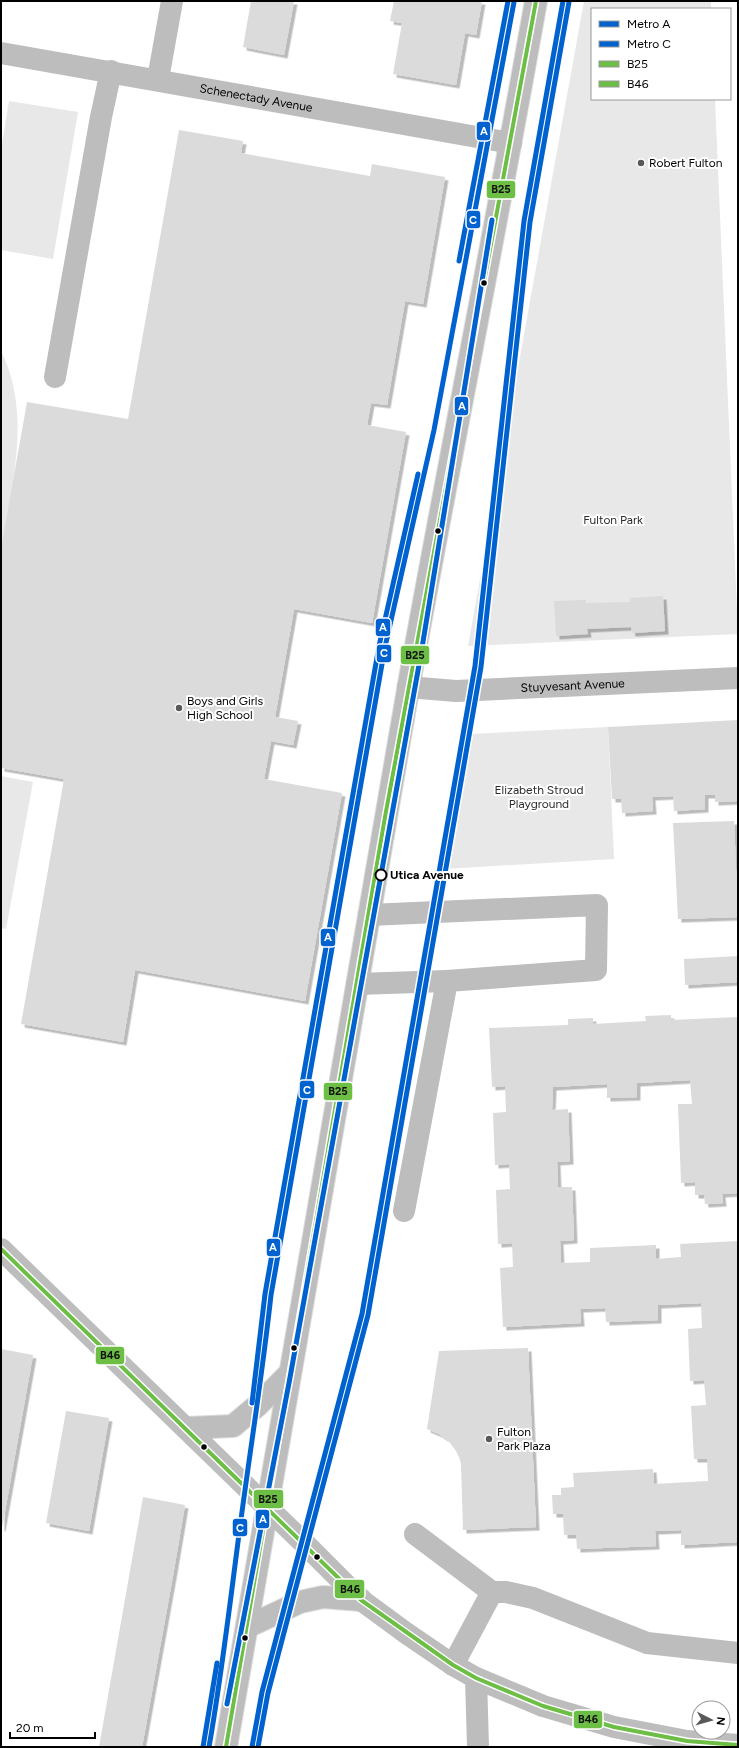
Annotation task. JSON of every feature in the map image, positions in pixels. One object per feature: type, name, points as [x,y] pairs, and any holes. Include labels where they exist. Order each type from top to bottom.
[{"type":"main road","points":[[158,79],[172,1]]},
{"type":"main road","points":[[226,1747],[269,1508],[290,1373],[408,687],[511,143],[536,1]]},
{"type":"main road","name":"Schenectady Avenue","points":[[1,53],[158,79],[511,143]]},
{"type":"main road","points":[[55,377],[100,124],[111,72]]},
{"type":"main road","name":"Stuyvesant Avenue","points":[[408,687],[456,691],[738,678]]},
{"type":"main road","points":[[357,984],[447,981],[596,970],[597,905],[369,915]]},
{"type":"main road","points":[[404,1211],[447,981]]},
{"type":"main road","points":[[1,1249],[187,1428],[361,1600],[453,1665],[476,1678],[543,1706],[614,1727],[687,1741],[738,1745]]},
{"type":"main road","points":[[187,1428],[233,1426],[258,1405],[290,1373]]},
{"type":"main road","points":[[415,1534],[492,1592],[506,1592],[533,1598],[647,1643],[738,1653]]},
{"type":"main road","points":[[453,1665],[492,1592]]},
{"type":"main road","points":[[247,1627],[300,1602],[323,1597],[361,1600]]},
{"type":"main road","points":[[476,1678],[478,1747]]},
{"type":"green space","name":"Fulton Park","points":[[584,1],[711,1],[711,8],[591,8],[591,100],[715,100],[738,634],[468,646]]},
{"type":"green space","points":[[9,101],[78,112],[53,259],[1,250],[1,150]]},
{"type":"green space","points":[[1,351],[10,375],[16,399],[18,424],[14,475],[1,549]]},
{"type":"green space","name":"Elizabeth Stroud Playground","points":[[608,727],[614,859],[444,869],[470,734]]},
{"type":"green space","points":[[1,776],[33,782],[6,929],[1,928]]},
{"type":"building","points":[[251,1],[294,1],[284,55],[243,47]]},
{"type":"building","points":[[394,1],[482,1],[476,35],[465,33],[456,85],[393,74],[402,23],[390,21]]},
{"type":"building","name":"Boys and Girls High School","points":[[179,130],[243,141],[241,153],[370,176],[372,164],[445,177],[423,304],[405,301],[387,405],[371,403],[367,425],[406,432],[372,623],[294,609],[275,717],[298,721],[293,745],[271,741],[264,779],[342,793],[305,1001],[135,970],[123,1042],[21,1024],[64,779],[1,768],[1,548],[27,402],[128,419]]},
{"type":"building","points":[[663,596],[665,631],[632,633],[631,627],[587,629],[588,634],[556,636],[554,601],[586,600],[586,603],[630,602],[630,598]]},
{"type":"building","points":[[738,720],[738,801],[715,802],[715,795],[705,795],[705,809],[674,811],[673,796],[652,797],[653,811],[622,813],[621,799],[612,799],[608,727]]},
{"type":"building","points":[[734,821],[738,917],[678,919],[673,823]]},
{"type":"building","points":[[738,956],[738,982],[685,985],[684,959]]},
{"type":"building","points":[[671,1015],[671,1020],[738,1017],[738,1193],[722,1194],[723,1203],[705,1204],[704,1195],[695,1195],[695,1182],[681,1183],[678,1104],[692,1104],[690,1080],[637,1083],[637,1097],[607,1098],[607,1084],[553,1087],[552,1110],[568,1109],[570,1161],[557,1162],[558,1187],[572,1187],[574,1240],[560,1241],[561,1263],[590,1262],[590,1248],[656,1245],[656,1259],[681,1257],[680,1244],[738,1241],[738,1542],[681,1545],[681,1530],[655,1531],[656,1546],[577,1549],[576,1535],[564,1535],[563,1514],[553,1514],[552,1495],[561,1495],[561,1488],[574,1487],[573,1473],[653,1469],[654,1484],[708,1481],[707,1459],[694,1459],[691,1406],[706,1405],[704,1380],[690,1381],[688,1329],[702,1328],[701,1303],[658,1305],[658,1320],[606,1322],[605,1308],[580,1309],[581,1323],[503,1327],[500,1268],[513,1267],[512,1243],[498,1244],[496,1190],[510,1189],[509,1164],[495,1165],[493,1113],[506,1112],[505,1086],[492,1087],[489,1028],[568,1025],[568,1019],[593,1018],[593,1024],[646,1021],[645,1016]]},
{"type":"building","name":"Fulton Park Plaza","points":[[528,1348],[536,1527],[463,1530],[461,1464],[459,1457],[448,1440],[427,1429],[439,1351]]},
{"type":"building","points":[[1,1349],[33,1355],[2,1528],[1,1528]]},
{"type":"building","points":[[66,1411],[109,1418],[89,1531],[46,1523]]},
{"type":"building","points":[[143,1497],[185,1505],[174,1570],[142,1747],[99,1747]]},
{"type":"metro line","name":"A","points":[[459,261],[508,1]]},
{"type":"metro line","name":"A","points":[[252,1747],[262,1692],[362,1314],[475,666],[524,221],[563,1]]},
{"type":"metro line","name":"C","points":[[209,1747],[224,1651],[271,1295],[385,647],[434,430],[514,2]]},
{"type":"metro line","name":"C","points":[[258,1747],[268,1693],[368,1315],[481,667],[530,222],[569,2]]},
{"type":"metro line","name":"A","points":[[227,1704],[289,1383],[421,654],[492,220]]},
{"type":"metro line","name":"A","points":[[252,1403],[265,1294],[379,646],[418,474]]},
{"type":"metro line","name":"A","points":[[203,1747],[217,1663]]},
{"type":"transit line","name":"B25","points":[[226,1747],[385,817],[536,1]]},
{"type":"transit line","name":"B46","points":[[1,1249],[361,1600],[453,1665],[476,1678],[543,1706],[614,1727],[687,1741],[738,1745]]},
{"type":"place","name":"Robert Fulton","points":[[641,163]]},
{"type":"place","name":"Boys and Girls High School","points":[[179,708]]},
{"type":"place","name":"Utica Avenue","points":[[381,875]]},
{"type":"place","name":"Fulton Park Plaza","points":[[489,1439]]}]
